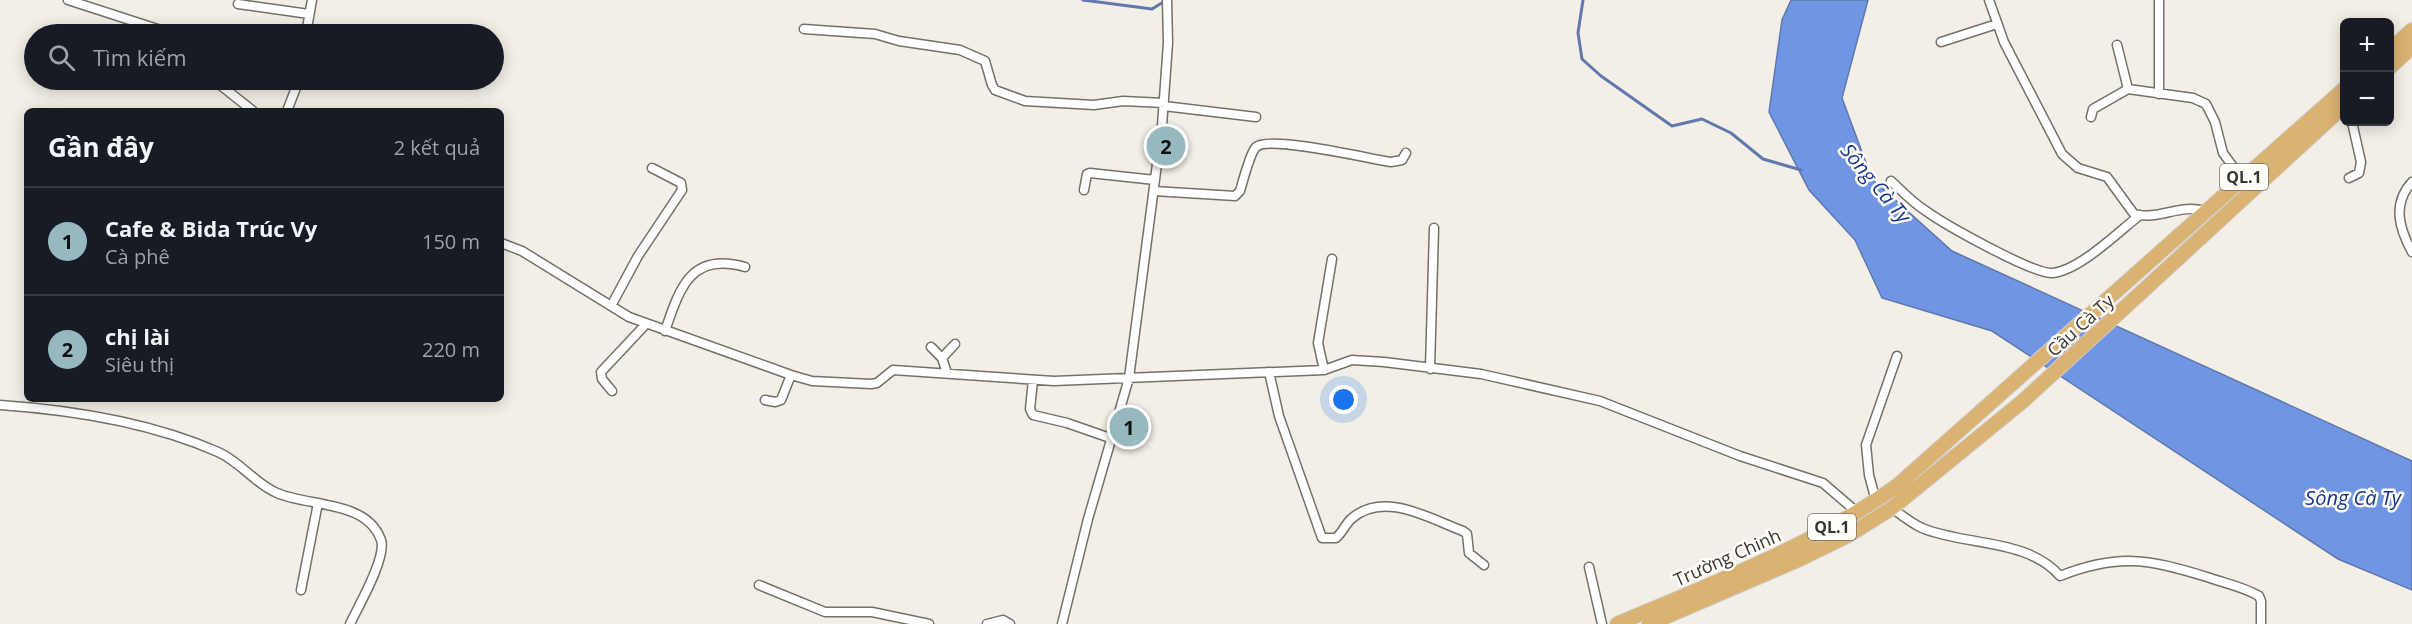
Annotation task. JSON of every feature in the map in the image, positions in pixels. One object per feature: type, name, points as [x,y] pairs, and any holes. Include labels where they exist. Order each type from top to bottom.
[{"type":"highway","points":[[2394,46],[2412,30]]},
{"type":"highway","points":[[2394,63],[2412,47]]},
{"type":"highway","name":"QL.1","points":[[2207,212],[2340,93]]},
{"type":"highway","name":"Cầu Cà Ty","points":[[2023,401],[2340,110]]},
{"type":"highway","name":"Cầu Cà Ty","points":[[2014,380],[2207,212]]},
{"type":"highway","name":"Trường Chinh","points":[[1617,624],[1796,546],[1859,514],[1928,461],[2014,380]]},
{"type":"highway","name":"Trường Chinh","points":[[1649,624],[1798,560],[1849,535],[1892,508],[2023,401]]},
{"type":"street","points":[[68,0],[142,24]]},
{"type":"street","points":[[308,24],[312,0]]},
{"type":"street","points":[[1062,624],[1088,519],[1129,378],[1164,105],[1169,33],[1167,0]]},
{"type":"street","points":[[1989,0],[2009,54],[2061,154],[2078,168],[2107,177],[2131,210],[2140,215]]},
{"type":"street","points":[[2158,94],[2159,0]]},
{"type":"street","points":[[238,4],[309,14]]},
{"type":"street","points":[[1941,42],[1997,24]]},
{"type":"street","points":[[804,29],[875,34],[899,41],[960,50],[985,61],[992,85],[1020,100],[1094,105],[1124,101],[1256,117]]},
{"type":"street","points":[[2117,45],[2128,89]]},
{"type":"street","points":[[2091,117],[2093,109],[2128,89],[2193,98],[2206,104],[2215,122],[2223,153],[2242,179]]},
{"type":"street","points":[[227,90],[249,108]]},
{"type":"street","points":[[288,108],[295,90]]},
{"type":"street","points":[[2349,178],[2359,173],[2361,162],[2353,126]]},
{"type":"street","points":[[1154,191],[1235,196],[1240,191],[1255,149],[1261,145],[1295,144],[1391,162],[1402,160],[1406,153]]},
{"type":"street","points":[[610,306],[638,256],[682,190],[681,183],[652,168]]},
{"type":"street","points":[[1084,190],[1087,174],[1090,173],[1155,180]]},
{"type":"street","points":[[1891,181],[1926,211],[2018,262],[2043,273],[2061,271],[2075,265],[2140,215],[2187,207],[2207,212]]},
{"type":"street","points":[[2412,182],[2404,191],[2399,211],[2400,225],[2412,252]]},
{"type":"street","points":[[1430,369],[1434,228]]},
{"type":"street","points":[[504,244],[522,251],[610,306],[646,324],[812,381],[871,384],[877,383],[893,370],[1033,380],[1129,378],[1324,370],[1352,360],[1481,374],[1600,401],[1740,456],[1823,483],[1859,514]]},
{"type":"street","points":[[1324,370],[1318,343],[1332,259]]},
{"type":"street","points":[[665,331],[676,299],[696,272],[720,261],[745,267]]},
{"type":"street","points":[[612,391],[602,379],[601,372],[646,324]]},
{"type":"street","points":[[942,358],[955,344]]},
{"type":"street","points":[[931,347],[942,358],[947,373]]},
{"type":"street","points":[[1876,501],[1869,475],[1866,445],[1897,356]]},
{"type":"street","points":[[1269,372],[1279,416],[1322,538],[1336,538],[1352,518],[1365,512],[1389,506],[1402,507],[1463,531],[1467,534],[1467,548],[1472,557],[1484,565]]},
{"type":"street","points":[[765,400],[776,402],[781,400],[791,375]]},
{"type":"street","points":[[1033,380],[1030,409],[1033,415],[1067,423],[1113,439]]},
{"type":"street","points":[[0,405],[91,414],[204,446],[242,465],[273,492],[359,515],[374,527],[381,540],[381,556],[350,624]]},
{"type":"street","points":[[301,590],[318,503]]},
{"type":"street","points":[[1892,508],[1923,528],[1959,539],[2016,550],[2052,567],[2060,576],[2080,568],[2121,559],[2182,569],[2259,597],[2262,601],[2261,624]]},
{"type":"street","points":[[1589,567],[1602,624]]},
{"type":"street","points":[[759,585],[825,612],[872,612],[929,624]]},
{"type":"street","points":[[987,624],[1003,620],[1010,624]]},
{"type":"water","name":"Sông Cà Ty","points":[[1791,0],[1868,0],[1842,98],[1872,179],[1952,251],[2412,461],[2412,590],[2338,559],[1992,331],[1882,298],[1855,240],[1809,190],[1769,112],[1782,20]]},
{"type":"waterway","points":[[1083,0],[1152,9],[1165,1]]},
{"type":"waterway","points":[[1583,0],[1578,33],[1582,59],[1601,76],[1672,126],[1702,119],[1731,133],[1763,159],[1801,170]]},
{"type":"place","name":"chị lài","points":[[1166,146]]},
{"type":"place","name":"Cafe & Bida Trúc Vy","points":[[1129,427]]}]
